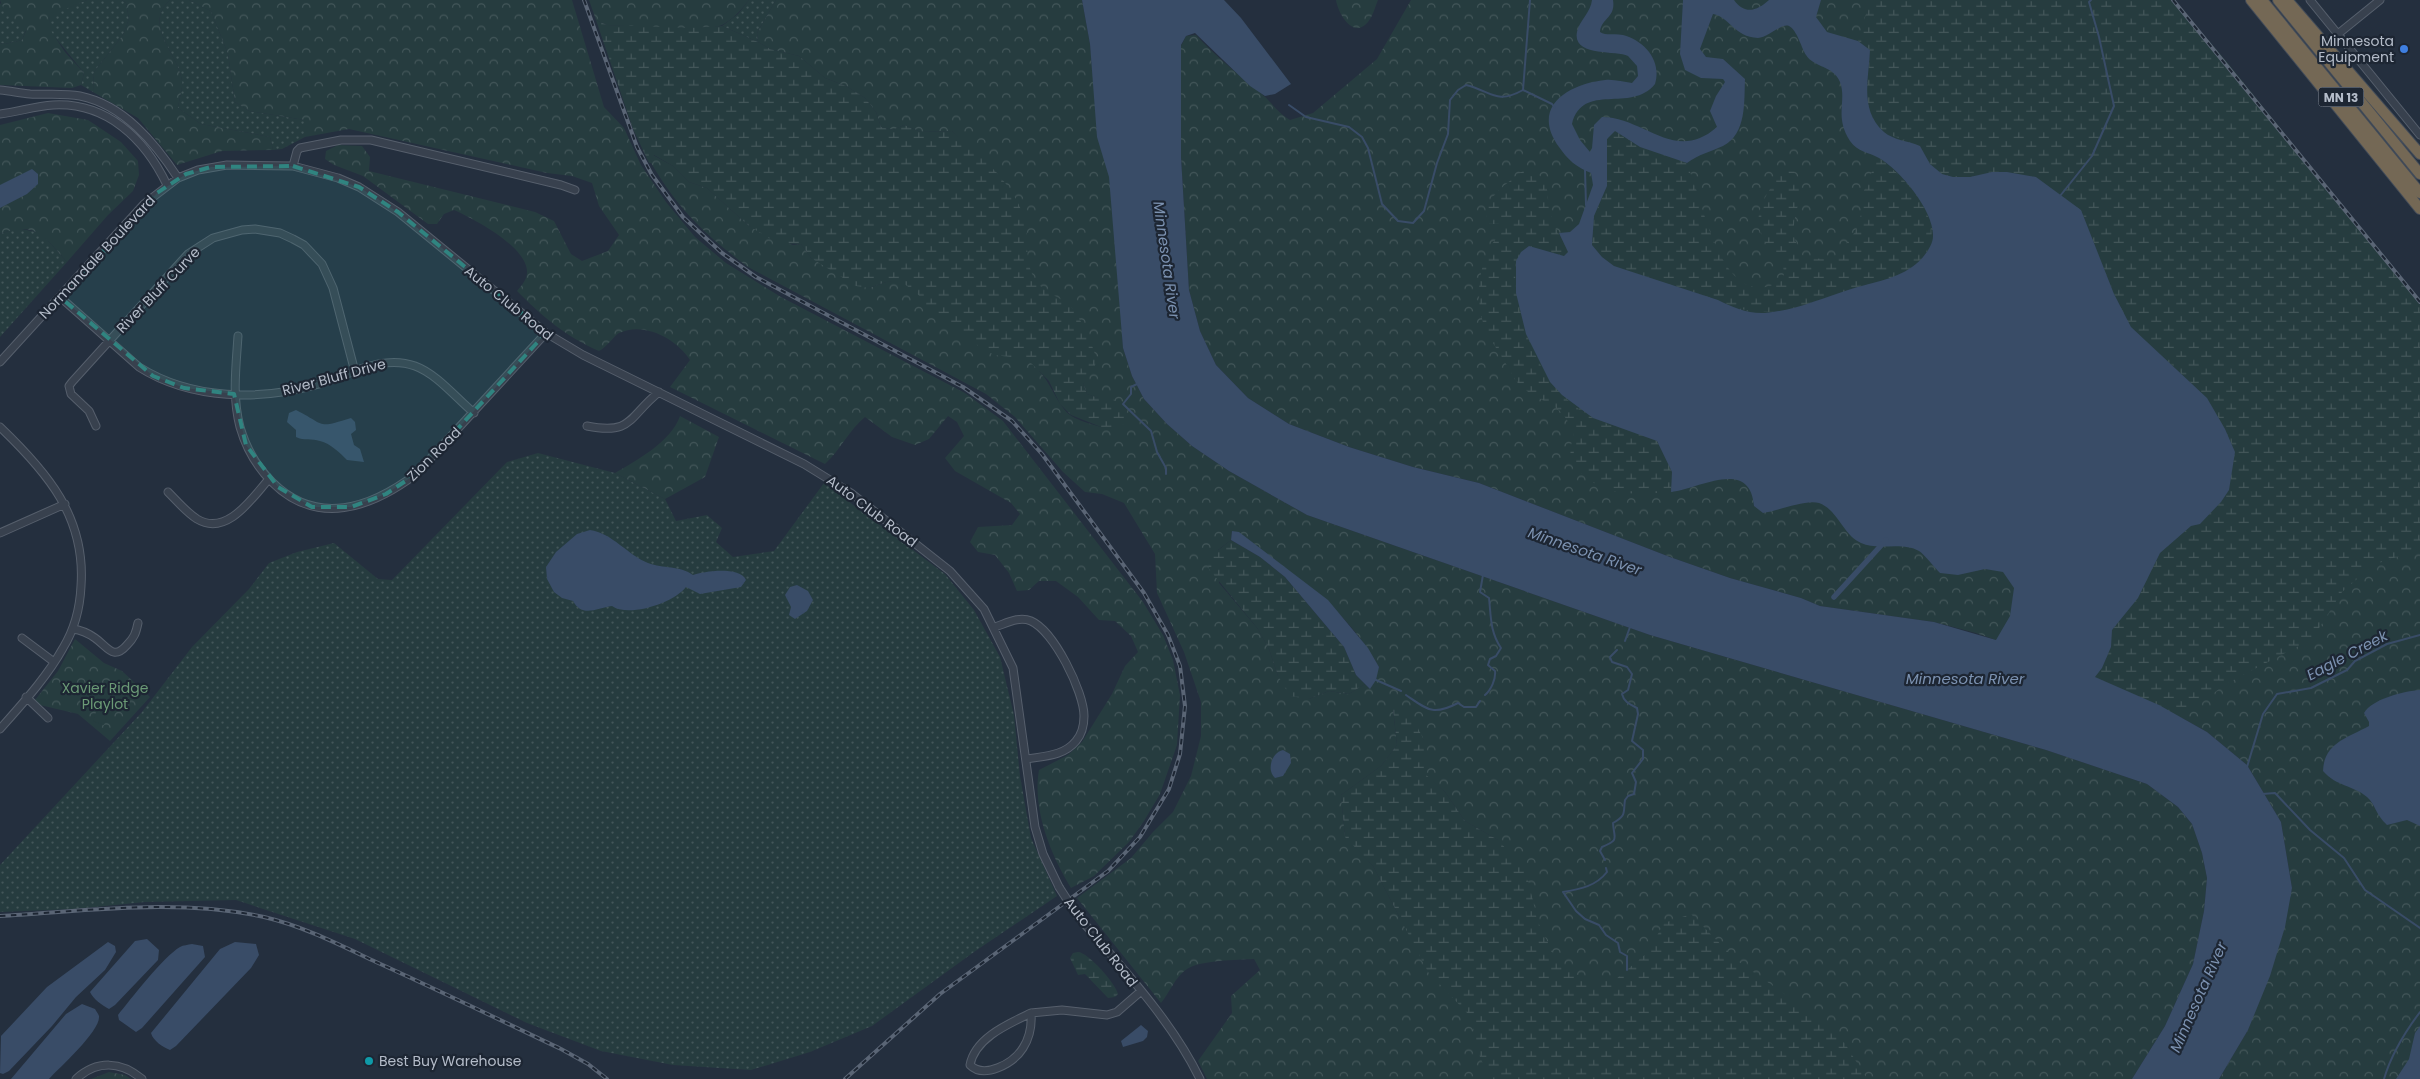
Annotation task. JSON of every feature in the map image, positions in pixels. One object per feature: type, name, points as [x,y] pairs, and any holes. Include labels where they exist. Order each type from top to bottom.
[{"type":"highway","points":[[2251,0],[2420,209]]},
{"type":"highway","name":"MN 13","points":[[2262,0],[2420,193]]},
{"type":"highway","points":[[2278,0],[2420,174]]},
{"type":"highway","name":"MN 13","points":[[2287,0],[2420,154]]},
{"type":"street","points":[[2310,0],[2420,134]]},
{"type":"street","points":[[2338,34],[2380,0]]},
{"type":"street","points":[[0,90],[31,94],[80,96],[99,102],[124,116],[144,134],[178,178]]},
{"type":"street","points":[[0,114],[53,105],[85,106],[97,111],[116,121],[135,137],[158,165],[168,185]]},
{"type":"street","points":[[292,166],[297,151],[300,148],[341,140],[371,140],[552,182],[575,190]]},
{"type":"street","name":"Normandale Boulevard","points":[[0,362],[144,204],[178,178],[198,170],[227,165],[292,166]]},
{"type":"street","name":"Auto Club Road","points":[[292,166],[338,178],[379,199],[546,333],[583,355],[804,464],[840,485],[950,571],[970,591],[995,628],[1013,668],[1036,828],[1043,854],[1059,887],[1076,915],[1182,1045],[1200,1079]]},
{"type":"street","name":"River Bluff Curve","points":[[96,426],[89,411],[71,394],[70,386],[178,265],[200,245],[213,238],[242,230],[268,230],[293,238],[322,264],[333,288],[355,372]]},
{"type":"street","name":"River Bluff Drive","points":[[60,297],[139,367],[168,383],[200,391],[234,394],[293,390],[382,363],[394,362],[415,366],[434,378],[474,413]]},
{"type":"street","name":"Zion Road","points":[[238,336],[234,394],[240,428],[246,445],[269,479],[292,498],[312,507],[333,509],[369,502],[401,485],[416,474],[546,333]]},
{"type":"street","points":[[587,426],[612,430],[626,425],[659,392]]},
{"type":"street","points":[[0,426],[26,452],[65,504],[77,532],[82,574],[81,593],[72,628],[54,662],[0,729]]},
{"type":"street","points":[[168,492],[197,519],[221,523],[235,516],[269,479]]},
{"type":"street","points":[[0,533],[65,504]]},
{"type":"street","points":[[995,628],[1023,619],[1037,624],[1063,658],[1083,706],[1084,715],[1081,733],[1070,747],[1053,755],[1027,759]]},
{"type":"street","points":[[72,628],[89,634],[109,650],[117,653],[134,637],[138,623]]},
{"type":"street","points":[[22,638],[54,662]]},
{"type":"street","points":[[26,697],[48,718]]},
{"type":"street","points":[[1031,1013],[1030,1034],[1023,1048],[1012,1060],[990,1074],[981,1075],[974,1072],[970,1065],[972,1056],[979,1046],[1002,1028],[1031,1013],[1062,1010],[1107,1015],[1117,1012],[1140,992]]},
{"type":"street","points":[[76,1079],[92,1068],[112,1064],[132,1071],[142,1079]]},
{"type":"highlighted area","points":[[293,166],[359,187],[398,212],[546,333],[416,474],[386,494],[351,507],[312,507],[278,487],[246,445],[234,394],[184,388],[153,376],[60,297],[157,193],[186,174],[211,167]]},
{"type":"green space","points":[[0,0],[87,0],[49,16],[51,31],[65,52],[84,73],[81,85],[72,88],[0,85],[0,43],[5,44],[22,40],[26,31],[7,12]]},
{"type":"green space","points":[[87,0],[122,0],[126,3],[129,19],[123,35],[94,72],[93,92],[81,85],[84,73],[50,31],[49,15]]},
{"type":"green space","points":[[122,0],[170,0],[162,10],[160,19],[164,40],[175,60],[182,81],[178,108],[201,124],[270,137],[273,150],[222,151],[177,165],[138,118],[93,92],[94,72],[123,35],[129,19],[126,3]]},
{"type":"green space","points":[[170,0],[189,0],[211,11],[228,54],[235,102],[249,111],[305,120],[305,137],[282,149],[273,150],[270,137],[201,124],[178,108],[182,81],[175,60],[164,40],[160,19],[162,10]]},
{"type":"green space","points":[[189,0],[572,0],[604,107],[624,128],[641,165],[666,202],[695,237],[726,263],[781,297],[965,393],[1003,421],[1143,602],[1163,635],[1173,660],[1180,695],[1177,745],[1160,794],[1129,842],[1094,876],[1071,888],[1050,847],[1045,832],[1038,801],[1038,785],[1039,770],[1068,755],[1082,742],[1112,694],[1125,666],[1138,652],[1131,636],[1115,621],[1099,620],[1078,597],[1056,581],[1039,581],[1029,590],[1017,591],[1009,573],[995,555],[978,552],[970,542],[978,527],[1012,525],[1020,514],[1011,503],[955,471],[945,458],[964,436],[957,422],[948,416],[929,439],[915,445],[892,437],[865,417],[825,464],[670,387],[690,360],[677,345],[659,334],[639,329],[629,330],[617,334],[599,351],[576,339],[555,325],[517,291],[526,278],[527,268],[522,257],[501,237],[454,210],[444,214],[437,224],[428,224],[363,176],[334,165],[325,159],[326,151],[338,145],[362,146],[370,157],[369,171],[535,212],[554,221],[571,254],[582,261],[608,251],[619,235],[599,206],[592,183],[572,176],[547,173],[349,129],[305,137],[305,120],[249,111],[235,102],[228,54],[211,11]]},
{"type":"green space","points":[[589,0],[749,0],[738,13],[724,24],[716,27],[686,29],[607,25],[596,20]]},
{"type":"green space","points":[[749,0],[776,0],[757,33],[758,42],[722,26],[738,14]]},
{"type":"green space","points":[[776,0],[1082,0],[1090,44],[1094,85],[1130,46],[1119,280],[1123,348],[1132,376],[1144,399],[1167,424],[1192,446],[1229,471],[1307,515],[1650,635],[2046,750],[2147,784],[2178,807],[2192,824],[2202,853],[2207,878],[2204,911],[2193,964],[2165,1026],[2132,1079],[1207,1079],[1198,1061],[1232,1013],[1231,996],[1260,970],[1254,959],[1219,961],[1193,966],[1179,976],[1161,1003],[1077,898],[1131,858],[1173,812],[1191,776],[1201,736],[1201,702],[1184,652],[1157,593],[1155,554],[1124,503],[1102,494],[1085,492],[1063,472],[1015,417],[986,394],[748,267],[705,232],[682,208],[651,163],[653,155],[673,166],[689,182],[707,188],[749,226],[793,245],[801,244],[811,258],[869,288],[886,282],[900,280],[1005,183],[952,131],[921,132],[904,125],[893,130],[881,127],[876,112],[865,98],[846,86],[825,78],[799,56],[770,49],[758,42],[757,33]],"holes":[[[1081,324],[1092,354],[1091,369],[1083,384],[1087,394],[1098,398],[1112,398],[1101,427],[1081,421],[1069,414],[1039,371]],[[1232,531],[1314,590],[1349,624],[1379,667],[1369,688],[1365,684],[1349,694],[1329,691],[1309,699],[1278,676],[1269,649],[1258,629],[1219,583],[1218,550],[1231,540]],[[1393,709],[1424,740],[1423,773],[1445,792],[1465,821],[1498,840],[1400,918],[1373,866],[1345,836],[1341,795],[1381,766],[1397,745]]]},
{"type":"green space","points":[[1336,0],[1378,0],[1368,22],[1362,27],[1357,28],[1347,23]]},
{"type":"green space","points":[[1411,0],[2174,0],[2226,61],[2420,302],[2420,1079],[2219,1079],[2248,1030],[2292,888],[2281,822],[2247,765],[2207,732],[2159,705],[2066,665],[1976,633],[1934,622],[1820,606],[1801,598],[1730,578],[1670,557],[1479,483],[1413,467],[1349,447],[1289,424],[1248,398],[1216,365],[1200,331],[1189,290],[1181,157],[1181,46],[1186,36],[1196,35],[1290,120],[1313,113],[1377,59]]},
{"type":"green space","points":[[1867,0],[2174,0],[2226,61],[2420,302],[2420,551],[2386,560],[2371,567],[2342,592],[2312,639],[2224,685],[2182,718],[2095,677],[2102,668],[2111,647],[2112,630],[2138,598],[2160,553],[2191,526],[2200,523],[2221,502],[2229,490],[2235,452],[2225,429],[2207,398],[2131,327],[2114,294],[2081,210],[2036,177],[1992,172],[1970,177],[1953,177],[1942,174],[1930,164],[1925,154],[1908,141],[1884,133],[1873,119],[1866,98],[1870,50],[1858,41],[1866,14]]},
{"type":"green space","points":[[0,3],[26,30],[22,40],[5,44],[0,43]]},
{"type":"green space","points":[[596,20],[607,25],[689,28],[722,26],[770,49],[799,56],[825,78],[846,86],[865,98],[876,112],[881,127],[893,130],[904,125],[921,132],[952,131],[996,172],[1014,195],[1025,222],[1029,264],[1034,278],[1042,287],[1069,305],[1083,326],[1096,356],[1093,371],[1083,384],[1087,394],[1098,398],[1112,398],[1124,407],[1129,421],[1119,427],[1101,427],[1071,415],[1060,404],[1049,381],[1027,359],[994,355],[948,327],[928,308],[917,293],[900,281],[886,282],[869,288],[856,286],[811,258],[801,244],[777,243],[749,226],[707,188],[689,182],[673,166],[654,155],[651,163],[649,163],[633,129]]},
{"type":"green space","points":[[48,113],[88,120],[121,142],[138,161],[139,175],[133,191],[108,215],[67,262],[45,238],[31,230],[12,230],[0,234],[0,125]]},
{"type":"green space","points":[[1615,131],[1640,147],[1687,163],[1715,244],[1724,262],[1736,277],[1749,286],[1765,287],[1784,279],[1783,262],[1771,250],[1759,228],[1761,206],[1783,170],[1790,169],[1800,183],[1800,198],[1794,223],[1794,235],[1804,258],[1827,259],[1839,254],[1853,235],[1860,221],[1863,193],[1878,157],[1915,193],[1924,208],[1930,224],[1931,239],[1926,253],[1913,267],[1898,275],[1810,305],[1774,312],[1741,309],[1613,266],[1592,245],[1594,216],[1607,186],[1607,139]]},
{"type":"green space","points":[[1527,167],[1542,178],[1545,183],[1551,216],[1568,252],[1564,256],[1538,248],[1516,262],[1515,276],[1522,318],[1534,352],[1552,383],[1564,397],[1578,408],[1593,418],[1657,441],[1672,472],[1671,492],[1627,493],[1614,491],[1591,481],[1580,472],[1570,460],[1574,435],[1564,416],[1559,410],[1520,385],[1512,375],[1486,329],[1480,308],[1479,285],[1484,261],[1502,232],[1501,224],[1489,224],[1488,207],[1498,192]]},
{"type":"green space","points":[[17,228],[41,233],[67,262],[0,337],[0,234]]},
{"type":"green space","points":[[680,416],[719,437],[705,477],[665,499],[615,473],[643,456],[661,442],[676,425]]},
{"type":"green space","points":[[538,453],[615,473],[665,499],[676,521],[707,515],[722,528],[716,542],[733,557],[774,551],[824,483],[945,574],[974,610],[1000,657],[1014,715],[1020,776],[1031,838],[1057,896],[974,952],[872,1026],[810,1052],[751,1070],[673,1065],[601,1051],[527,1023],[355,939],[236,900],[145,902],[75,909],[0,912],[0,865],[142,712],[192,647],[249,589],[269,563],[297,552],[334,543],[378,579],[392,580],[507,462]]},
{"type":"green space","points":[[1231,540],[1260,557],[1285,577],[1344,647],[1356,675],[1365,684],[1349,694],[1329,691],[1309,699],[1290,696],[1278,676],[1269,649],[1258,629],[1209,569],[1207,559]]},
{"type":"green space","name":"Xavier Ridge Playlot","points":[[75,639],[104,663],[122,671],[150,697],[110,741],[78,714],[40,705],[35,700],[58,671]]},
{"type":"green space","points":[[1393,708],[1409,711],[1424,740],[1424,773],[1445,792],[1465,821],[1498,840],[1526,871],[1538,922],[1559,966],[1590,981],[1615,980],[1648,952],[1664,923],[1691,914],[1736,960],[1786,995],[1844,1042],[1867,1079],[1490,1079],[1480,1057],[1470,1016],[1428,972],[1373,866],[1345,837],[1341,795],[1381,766],[1397,745]]},
{"type":"green space","points":[[97,709],[108,713],[104,725],[93,721]]},
{"type":"green space","points":[[1078,952],[1088,957],[1107,976],[1118,994],[1115,997],[1108,998],[1085,974],[1078,975],[1070,958],[1073,953]]},
{"type":"green space","points":[[109,1072],[125,1075],[131,1079],[91,1079]]},
{"type":"water","name":"Minnesota River","points":[[1082,0],[1224,0],[1241,18],[1291,84],[1275,94],[1265,96],[1250,86],[1195,33],[1186,36],[1181,45],[1181,157],[1189,290],[1200,331],[1216,365],[1248,398],[1289,424],[1349,447],[1413,467],[1479,483],[1670,557],[1730,578],[1801,598],[1820,606],[1934,622],[1996,640],[2010,616],[2014,588],[2003,572],[1985,569],[1958,575],[1940,573],[1919,551],[1912,548],[1875,546],[1861,543],[1850,534],[1826,506],[1819,503],[1800,504],[1763,513],[1754,506],[1750,491],[1743,483],[1733,479],[1721,479],[1671,492],[1672,472],[1657,441],[1593,418],[1562,395],[1550,382],[1526,334],[1516,293],[1516,261],[1521,252],[1529,246],[1564,256],[1568,252],[1559,233],[1570,232],[1579,224],[1593,185],[1591,173],[1577,166],[1569,159],[1551,133],[1549,120],[1551,109],[1557,100],[1567,92],[1591,82],[1615,80],[1632,83],[1638,76],[1637,66],[1628,56],[1588,49],[1577,40],[1578,28],[1590,9],[1592,0],[1613,0],[1612,11],[1601,27],[1600,32],[1623,35],[1645,47],[1654,60],[1657,76],[1655,84],[1645,93],[1621,99],[1597,100],[1586,104],[1578,111],[1572,124],[1580,140],[1590,152],[1594,125],[1602,117],[1617,119],[1673,140],[1687,141],[1702,137],[1717,127],[1710,111],[1716,96],[1725,82],[1723,79],[1701,78],[1685,70],[1680,54],[1683,0],[1734,0],[1742,8],[1751,10],[1760,7],[1769,0],[1821,0],[1816,17],[1827,32],[1858,41],[1870,50],[1867,82],[1868,104],[1876,123],[1884,132],[1892,137],[1920,146],[1930,164],[1942,174],[1953,177],[1970,177],[1992,172],[2007,172],[2036,177],[2081,210],[2114,294],[2131,327],[2207,398],[2225,429],[2235,452],[2229,490],[2221,502],[2200,524],[2191,526],[2160,553],[2138,598],[2112,630],[2111,647],[2102,668],[2095,677],[2159,705],[2207,732],[2247,765],[2281,822],[2292,888],[2285,927],[2270,976],[2248,1030],[2219,1079],[2132,1079],[2165,1026],[2193,964],[2204,911],[2207,878],[2202,853],[2192,824],[2178,807],[2147,784],[2046,750],[1650,635],[1307,515],[1229,471],[1192,446],[1167,424],[1144,399],[1132,376],[1123,348],[1109,177],[1097,137],[1090,44]],"holes":[[[1713,14],[1719,16],[1738,31],[1750,37],[1766,36],[1782,27],[1789,26],[1799,39],[1809,59],[1837,76],[1842,89],[1843,124],[1850,141],[1856,147],[1879,158],[1906,181],[1928,215],[1932,226],[1933,236],[1931,245],[1923,257],[1915,264],[1889,278],[1808,304],[1776,312],[1759,313],[1740,309],[1614,266],[1602,257],[1592,245],[1594,216],[1607,186],[1607,139],[1615,131],[1640,147],[1687,163],[1700,155],[1723,146],[1731,141],[1736,134],[1743,116],[1745,79],[1723,59],[1706,57],[1700,49]]]},
{"type":"water","points":[[32,169],[38,174],[38,184],[27,194],[0,208],[0,185]]},
{"type":"water","points":[[296,410],[322,424],[351,418],[355,422],[356,430],[351,434],[354,445],[360,449],[364,462],[347,460],[324,442],[296,437],[296,430],[287,422],[289,413]]},
{"type":"water","points":[[590,530],[606,535],[648,563],[677,568],[693,575],[713,571],[729,571],[737,573],[746,580],[741,587],[700,594],[686,587],[672,598],[650,607],[629,610],[612,606],[585,611],[573,601],[562,598],[554,592],[547,579],[546,567],[556,552],[577,534]]},
{"type":"water","points":[[1232,531],[1239,532],[1328,600],[1368,648],[1379,667],[1376,680],[1370,689],[1356,675],[1344,647],[1285,577],[1260,557],[1231,540]]},
{"type":"water","points":[[797,585],[808,591],[813,600],[807,611],[795,619],[789,615],[791,607],[785,595],[790,587]]},
{"type":"water","points":[[2420,690],[2420,826],[2407,820],[2387,825],[2367,797],[2339,783],[2323,771],[2324,762],[2338,742],[2369,726],[2364,713],[2368,708],[2381,700],[2397,694]]},
{"type":"water","points":[[1283,750],[1290,754],[1291,763],[1283,776],[1275,778],[1271,771],[1273,758],[1279,751]]},
{"type":"water","points":[[147,939],[159,950],[158,960],[109,1009],[95,999],[90,992],[135,941]]},
{"type":"water","points":[[108,942],[115,946],[116,952],[105,970],[76,997],[52,1026],[9,1071],[3,1074],[0,1073],[1,1036],[47,987]]},
{"type":"water","points":[[235,942],[256,944],[259,955],[251,968],[176,1046],[170,1050],[164,1047],[154,1039],[151,1033],[220,949]]},
{"type":"water","points":[[192,944],[203,946],[205,957],[142,1028],[136,1032],[119,1020],[118,1015],[165,959],[180,947]]},
{"type":"water","points":[[82,1004],[95,1009],[99,1016],[98,1023],[87,1040],[49,1079],[11,1079],[66,1014]]},
{"type":"water","points":[[1141,1025],[1148,1031],[1147,1037],[1143,1041],[1123,1047],[1121,1041]]},
{"type":"water","points":[[2420,1026],[2420,1079],[2396,1079],[2409,1059],[2415,1033]]},
{"type":"waterway","points":[[1523,90],[1530,0]]},
{"type":"waterway","points":[[2060,196],[2092,156],[2114,106],[2099,37],[2089,2],[2091,0]]},
{"type":"waterway","points":[[1289,105],[1306,117],[1349,127],[1362,137],[1368,148],[1382,204],[1398,221],[1413,223],[1424,211],[1437,163],[1448,134],[1450,100],[1458,90],[1466,85],[1500,97],[1523,90],[1552,104],[1555,108]]},
{"type":"waterway","points":[[1585,170],[1586,205]]},
{"type":"waterway","points":[[1137,384],[1131,387],[1131,394],[1123,404],[1151,431],[1157,452],[1166,468],[1166,474]]},
{"type":"waterway","points":[[1834,597],[1886,540]]},
{"type":"waterway","points":[[1483,575],[1480,592],[1489,598],[1493,630],[1501,648],[1496,656],[1490,659],[1488,665],[1495,671],[1495,677],[1485,695]]},
{"type":"waterway","points":[[1625,641],[1630,627]]},
{"type":"waterway","name":"Eagle Creek","points":[[2247,767],[2263,714],[2277,694],[2311,688],[2347,670],[2355,661],[2387,644],[2420,635]]},
{"type":"waterway","points":[[1605,860],[1600,851],[1602,847],[1615,838],[1613,823],[1622,816],[1625,800],[1628,796],[1634,794],[1636,782],[1632,773],[1643,759],[1643,750],[1632,741],[1638,714],[1637,708],[1629,704],[1622,694],[1628,690],[1632,674],[1627,667],[1612,662],[1610,657],[1617,650]]},
{"type":"waterway","points":[[1376,680],[1401,691]]},
{"type":"waterway","points":[[1406,695],[1426,708],[1436,710],[1458,703],[1464,707],[1476,707],[1480,701]]},
{"type":"waterway","points":[[2262,794],[2275,793],[2310,830],[2344,858],[2365,890],[2420,928]]},
{"type":"waterway","points":[[1606,868],[1607,872],[1603,877],[1593,884],[1563,892],[1576,911],[1585,919],[1599,925],[1606,935],[1618,943],[1620,952],[1627,956],[1627,970]]},
{"type":"waterway","points":[[2384,1079],[2390,1061],[2399,1044],[2420,1012]]},
{"type":"railway","points":[[584,0],[637,147],[652,175],[683,217],[722,253],[756,277],[963,387],[1012,421],[1042,454],[1144,593],[1168,635],[1180,666],[1185,706],[1180,754],[1169,789],[1140,837],[1108,871],[940,994],[845,1079]]},
{"type":"railway","points":[[2173,0],[2420,302]]},
{"type":"railway","points":[[0,916],[99,909],[166,907],[232,911],[279,921],[335,943],[561,1049],[588,1064],[607,1079]]},
{"type":"place","name":"Minnesota Equipment","points":[[2404,49]]},
{"type":"place","name":"Best Buy Warehouse","points":[[369,1061]]}]
